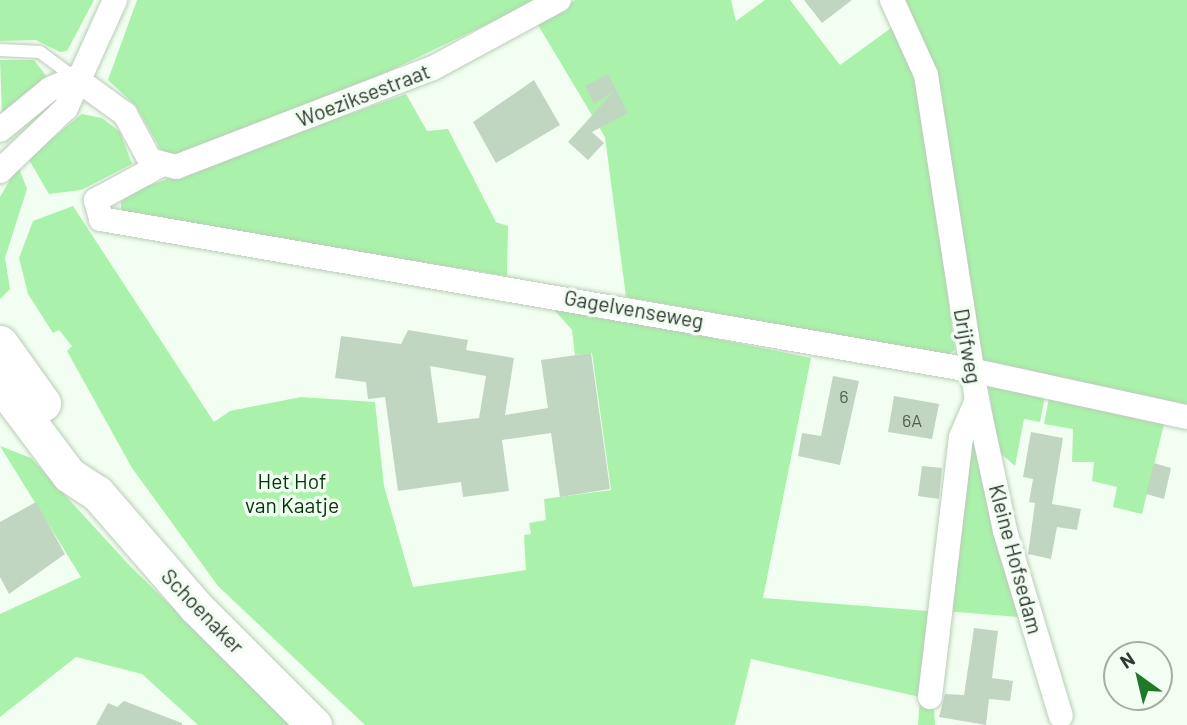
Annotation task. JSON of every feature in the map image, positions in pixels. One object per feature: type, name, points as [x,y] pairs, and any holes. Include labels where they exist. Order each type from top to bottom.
[{"type":"main road","name":"Schoenaker","points":[[0,343],[87,464],[97,492]]},
{"type":"main road","name":"Schoenaker","points":[[0,383],[69,475],[97,492],[196,607],[314,725]]},
{"type":"street","points":[[0,171],[66,108],[75,78],[115,0]]},
{"type":"street","name":"Woeziksestraat","points":[[96,200],[159,166],[185,164],[433,68],[559,0]]},
{"type":"street","name":"Drijfweg","points":[[892,0],[926,75],[977,400],[961,437],[930,697]]},
{"type":"street","points":[[0,130],[50,89],[75,78]]},
{"type":"street","points":[[75,78],[125,114],[159,166]]},
{"type":"street","name":"Gagelvenseweg","points":[[96,200],[101,219],[120,227],[393,266],[971,370],[1187,417]]},
{"type":"street","name":"Kleine Hofsedam","points":[[977,400],[1013,560],[1061,716]]},
{"type":"lane","points":[[0,50],[40,52],[75,78]]},
{"type":"green space","points":[[0,0],[94,0],[67,51],[60,52],[36,40],[0,41]]},
{"type":"green space","points":[[137,0],[538,0],[364,83],[184,154],[164,155],[136,106],[108,80]]},
{"type":"green space","points":[[575,0],[731,0],[736,21],[765,0],[790,0],[840,65],[898,23],[917,69],[955,350],[947,355],[626,297],[605,137],[538,25]]},
{"type":"green space","points":[[899,0],[1187,0],[1187,409],[983,361]]},
{"type":"green space","points":[[0,60],[34,60],[47,77],[2,115]]},
{"type":"green space","points":[[406,94],[427,131],[448,129],[496,222],[508,226],[507,276],[121,213],[121,202],[131,192]]},
{"type":"green space","points":[[82,114],[102,118],[120,132],[132,164],[81,190],[49,194],[28,158]]},
{"type":"green space","points":[[18,166],[27,189],[5,258],[10,289],[0,299],[0,197]]},
{"type":"green space","name":"Het Hof van Kaatje","points":[[73,206],[214,422],[230,411],[301,397],[375,402],[384,486],[413,587],[526,570],[524,535],[531,534],[529,523],[546,520],[544,499],[611,490],[592,353],[575,355],[572,330],[550,305],[811,358],[763,598],[928,611],[935,725],[918,725],[920,697],[751,659],[735,725],[365,725],[218,586],[132,468],[67,351],[72,346],[59,330],[53,333],[28,294],[19,258],[33,221]]},
{"type":"green space","points":[[988,383],[1045,397],[1040,422],[1024,419],[1015,466],[998,451]]},
{"type":"green space","points":[[1049,398],[1164,424],[1142,514],[1113,507],[1117,487],[1092,481],[1094,462],[1072,462],[1073,429],[1044,424]]},
{"type":"green space","points":[[978,430],[1025,616],[944,611],[965,446]]},
{"type":"green space","points":[[0,446],[31,458],[129,565],[293,725],[198,725],[142,674],[76,657],[0,717],[0,614],[81,577]]},
{"type":"building","points":[[804,0],[852,0],[822,23]]},
{"type":"building","points":[[608,74],[628,113],[592,132],[604,143],[588,160],[568,142],[613,92],[594,104],[585,86]]},
{"type":"building","points":[[534,80],[560,125],[496,163],[473,122]]},
{"type":"building","points":[[408,330],[468,340],[466,350],[514,358],[505,415],[548,408],[541,360],[591,353],[610,489],[560,497],[551,433],[502,440],[509,491],[463,497],[461,482],[398,491],[385,397],[368,399],[366,382],[335,378],[341,336],[401,344]],"holes":[[[430,366],[486,376],[479,418],[438,423]]]},
{"type":"building","points":[[833,376],[859,381],[840,465],[798,456],[802,433],[821,436]]},
{"type":"building","points":[[894,396],[939,404],[932,439],[888,432]]},
{"type":"building","points":[[1031,432],[1063,438],[1052,504],[1081,509],[1077,530],[1057,527],[1051,559],[1028,554],[1035,503],[1029,502],[1033,479],[1023,477]]},
{"type":"building","points":[[1154,463],[1171,468],[1164,499],[1146,494]]},
{"type":"building","points":[[922,466],[942,468],[939,499],[918,496]]},
{"type":"building","points":[[36,502],[65,554],[9,594],[0,577],[0,522]]},
{"type":"building","points":[[974,628],[998,631],[992,678],[1013,681],[1010,701],[989,699],[986,725],[939,717],[945,694],[964,695]]},
{"type":"building","points":[[124,701],[182,725],[96,725],[108,703],[117,707]]}]
